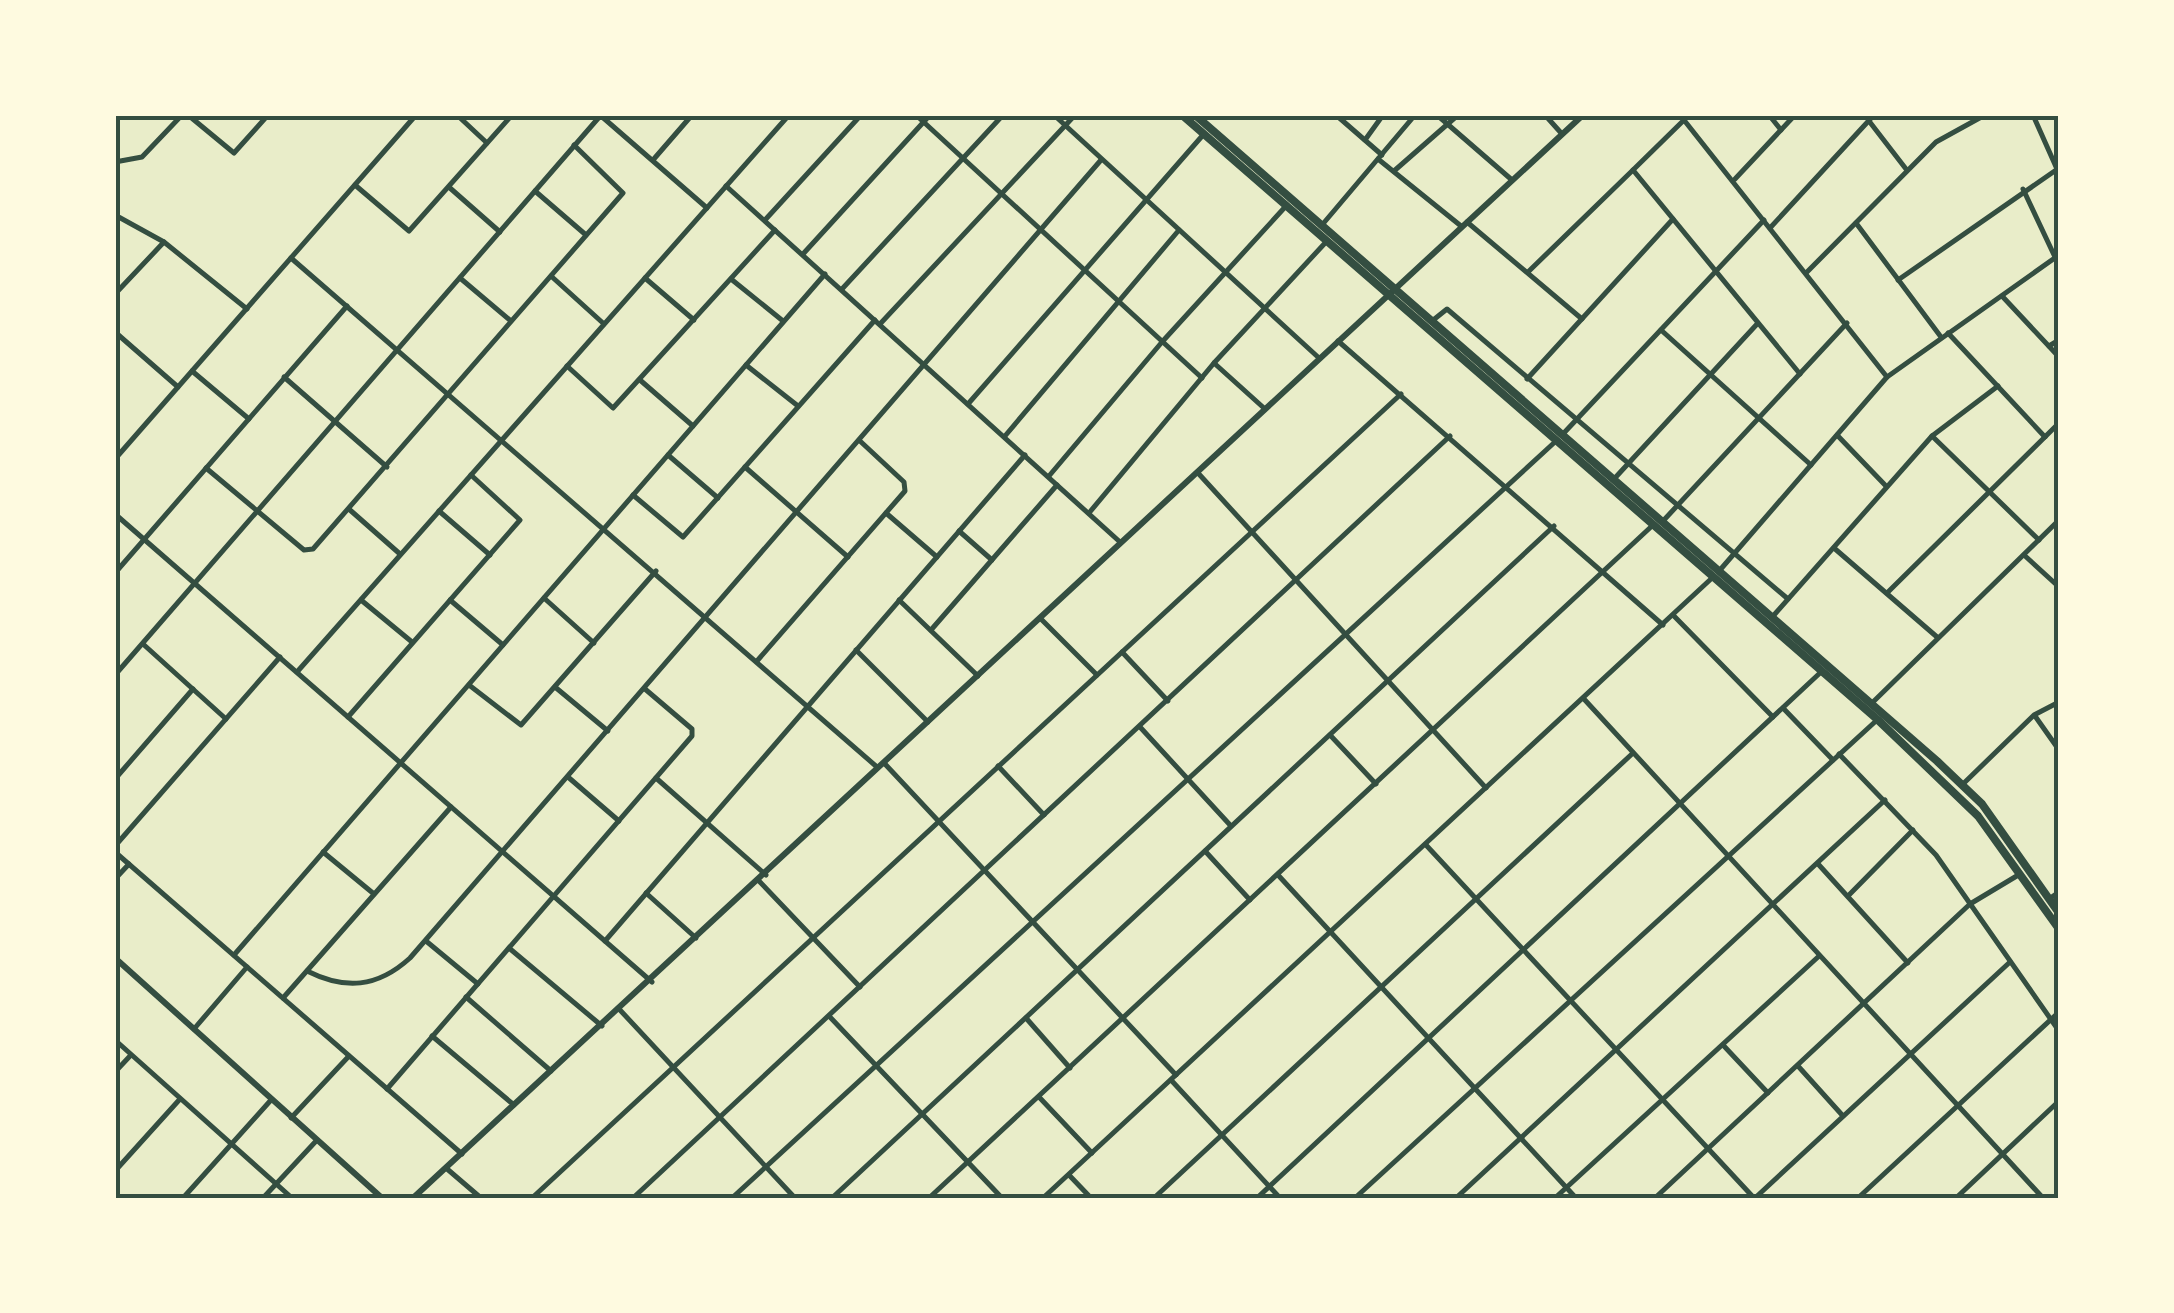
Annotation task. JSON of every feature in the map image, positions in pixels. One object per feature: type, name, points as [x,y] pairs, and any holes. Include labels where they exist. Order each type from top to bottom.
[{"type":"main road","points":[[1182,115],[1203,122],[1559,438],[1664,521],[1961,798],[2059,928]]},
{"type":"main road","points":[[1203,122],[1326,242],[1469,352],[1653,525],[1774,616],[1963,784],[2007,837],[2059,913]]},
{"type":"street","points":[[115,162],[142,157],[185,115],[234,153],[268,115]]},
{"type":"street","points":[[115,459],[415,115]]},
{"type":"street","points":[[457,115],[487,143]]},
{"type":"street","points":[[355,185],[407,231],[450,188],[512,115]]},
{"type":"street","points":[[116,673],[600,115],[707,208]]},
{"type":"street","points":[[652,160],[692,115]]},
{"type":"street","points":[[297,672],[788,115]]},
{"type":"street","points":[[765,220],[860,115]]},
{"type":"street","points":[[916,115],[1202,378]]},
{"type":"street","points":[[802,254],[930,115]]},
{"type":"street","points":[[842,289],[1003,115]]},
{"type":"street","points":[[1054,115],[1319,358]]},
{"type":"street","points":[[634,495],[680,538],[798,406],[1075,115]]},
{"type":"street","points":[[1336,115],[1394,172],[1528,272],[1582,319]]},
{"type":"street","points":[[1365,140],[1383,115]]},
{"type":"street","points":[[1322,225],[1416,115]]},
{"type":"street","points":[[1437,115],[1512,180]]},
{"type":"street","points":[[1394,172],[1458,115]]},
{"type":"street","points":[[1545,115],[1562,134]]},
{"type":"street","points":[[413,1198],[652,982],[1583,115]]},
{"type":"street","points":[[1769,115],[1781,130]]},
{"type":"street","points":[[1734,180],[1795,115]]},
{"type":"street","points":[[1770,228],[1874,115]]},
{"type":"street","points":[[1807,272],[1906,168],[1944,136],[1985,115]]},
{"type":"street","points":[[1898,280],[2058,168],[2033,115]]},
{"type":"street","points":[[1528,272],[1682,118],[1887,378]]},
{"type":"street","points":[[1868,121],[1906,168]]},
{"type":"street","points":[[968,404],[1145,199],[1203,122]]},
{"type":"street","points":[[206,468],[310,552],[623,191],[574,146]]},
{"type":"street","points":[[306,971],[344,986],[375,981],[399,968],[426,941],[1101,160]]},
{"type":"street","points":[[1632,170],[1800,374]]},
{"type":"street","points":[[726,186],[1122,544]]},
{"type":"street","points":[[450,188],[500,232]]},
{"type":"street","points":[[1043,1198],[1673,615],[1716,573],[1887,378],[2057,256],[2023,189]]},
{"type":"street","points":[[535,191],[586,235]]},
{"type":"street","points":[[1049,476],[1162,342],[1286,206]]},
{"type":"street","points":[[115,215],[164,242],[247,309]]},
{"type":"street","points":[[1527,380],[1674,219]]},
{"type":"street","points":[[732,1198],[1505,484],[1576,423],[1764,220]]},
{"type":"street","points":[[1856,223],[1941,337]]},
{"type":"street","points":[[567,366],[612,408],[776,230]]},
{"type":"street","points":[[1005,436],[1179,230]]},
{"type":"street","points":[[115,294],[164,242]]},
{"type":"street","points":[[1090,513],[1214,363],[1326,242]]},
{"type":"street","points":[[292,258],[940,820],[1123,1018],[1280,1198]]},
{"type":"street","points":[[234,955],[825,274]]},
{"type":"street","points":[[551,276],[604,324]]},
{"type":"street","points":[[460,278],[512,322]]},
{"type":"street","points":[[645,278],[694,320]]},
{"type":"street","points":[[730,280],[784,322]]},
{"type":"street","points":[[2002,296],[2059,357]]},
{"type":"street","points":[[115,573],[347,306]]},
{"type":"street","points":[[1432,322],[1447,309],[1576,423],[1788,599]]},
{"type":"street","points":[[1614,479],[1759,322]]},
{"type":"street","points":[[1664,521],[1847,324]]},
{"type":"street","points":[[1661,330],[1811,465]]},
{"type":"street","points":[[115,332],[178,387]]},
{"type":"street","points":[[1948,332],[2044,437]]},
{"type":"street","points":[[1469,352],[1481,340]]},
{"type":"street","points":[[2049,346],[2059,340]]},
{"type":"street","points":[[1338,341],[1554,526],[1662,625]]},
{"type":"street","points":[[1214,363],[1265,410]]},
{"type":"street","points":[[746,365],[798,406]]},
{"type":"street","points":[[192,371],[248,419]]},
{"type":"street","points":[[284,377],[388,466]]},
{"type":"street","points":[[640,380],[693,426]]},
{"type":"street","points":[[1774,616],[1932,436],[1998,386]]},
{"type":"street","points":[[532,1198],[1401,394]]},
{"type":"street","points":[[1887,593],[2059,424]]},
{"type":"street","points":[[1837,434],[1885,485]]},
{"type":"street","points":[[634,1198],[1450,436]]},
{"type":"street","points":[[1932,436],[2040,540]]},
{"type":"street","points":[[757,661],[906,485],[860,442]]},
{"type":"street","points":[[604,940],[1025,455]]},
{"type":"street","points":[[668,456],[718,498]]},
{"type":"street","points":[[745,467],[848,558]]},
{"type":"street","points":[[1198,473],[1486,788]]},
{"type":"street","points":[[348,717],[490,556],[520,516],[472,475]]},
{"type":"street","points":[[931,630],[1058,484]]},
{"type":"street","points":[[350,510],[400,555]]},
{"type":"street","points":[[439,511],[490,556]]},
{"type":"street","points":[[886,513],[936,557]]},
{"type":"street","points":[[115,514],[652,982]]},
{"type":"street","points":[[1872,702],[2059,520]]},
{"type":"street","points":[[929,1198],[1653,525]]},
{"type":"street","points":[[832,1198],[1554,526]]},
{"type":"street","points":[[959,531],[992,560]]},
{"type":"street","points":[[1834,548],[1937,636]]},
{"type":"street","points":[[2024,555],[2059,587]]},
{"type":"street","points":[[469,685],[517,725],[656,571]]},
{"type":"street","points":[[544,598],[594,643]]},
{"type":"street","points":[[361,600],[412,642]]},
{"type":"street","points":[[450,600],[503,645]]},
{"type":"street","points":[[899,600],[978,676]]},
{"type":"street","points":[[1673,615],[1773,717]]},
{"type":"street","points":[[1041,619],[1097,675]]},
{"type":"street","points":[[143,644],[226,719]]},
{"type":"street","points":[[856,650],[928,723]]},
{"type":"street","points":[[1122,652],[1168,702]]},
{"type":"street","points":[[280,658],[115,849],[462,1154]]},
{"type":"street","points":[[1257,1198],[1823,670]]},
{"type":"street","points":[[554,687],[608,731]]},
{"type":"street","points":[[115,779],[193,689]]},
{"type":"street","points":[[387,1089],[693,732],[645,689]]},
{"type":"street","points":[[1584,699],[2043,1198]]},
{"type":"street","points":[[1963,784],[2034,715],[2059,702]]},
{"type":"street","points":[[1783,708],[1833,760]]},
{"type":"street","points":[[2034,715],[2059,750]]},
{"type":"street","points":[[1356,1198],[1878,720]]},
{"type":"street","points":[[1140,727],[1232,826]]},
{"type":"street","points":[[1330,735],[1376,784]]},
{"type":"street","points":[[1154,1198],[1633,753]]},
{"type":"street","points":[[1839,754],[1913,829],[2059,1030]]},
{"type":"street","points":[[998,766],[1045,816]]},
{"type":"street","points":[[568,777],[619,821]]},
{"type":"street","points":[[656,778],[766,874]]},
{"type":"street","points":[[1456,1198],[1819,866],[1885,800]]},
{"type":"street","points":[[283,998],[451,807]]},
{"type":"street","points":[[1848,896],[1913,829]]},
{"type":"street","points":[[1426,844],[1754,1198],[2010,962]]},
{"type":"street","points":[[1204,851],[1250,901]]},
{"type":"street","points":[[323,852],[374,894]]},
{"type":"street","points":[[115,879],[129,864]]},
{"type":"street","points":[[1819,866],[1908,963]]},
{"type":"street","points":[[1655,1198],[1970,904],[2020,874]]},
{"type":"street","points":[[1278,876],[1576,1198]]},
{"type":"street","points":[[759,882],[860,987]]},
{"type":"street","points":[[2049,899],[2059,892]]},
{"type":"street","points":[[646,893],[697,939]]},
{"type":"street","points":[[426,941],[478,984]]},
{"type":"street","points":[[509,948],[602,1026]]},
{"type":"street","points":[[1556,1198],[1820,956]]},
{"type":"street","points":[[117,963],[382,1198]]},
{"type":"street","points":[[194,1028],[248,967]]},
{"type":"street","points":[[466,998],[552,1072]]},
{"type":"street","points":[[620,1010],[795,1198]]},
{"type":"street","points":[[1858,1198],[2059,1012]]},
{"type":"street","points":[[829,1016],[1002,1198]]},
{"type":"street","points":[[1026,1018],[1070,1068]]},
{"type":"street","points":[[432,1036],[515,1106]]},
{"type":"street","points":[[115,1040],[292,1198]]},
{"type":"street","points":[[1723,1045],[1768,1093]]},
{"type":"street","points":[[115,1072],[131,1055]]},
{"type":"street","points":[[291,1118],[350,1056]]},
{"type":"street","points":[[1798,1066],[1844,1116]]},
{"type":"street","points":[[1039,1096],[1092,1153]]},
{"type":"street","points":[[115,1171],[180,1100]]},
{"type":"street","points":[[183,1198],[271,1100]]},
{"type":"street","points":[[1956,1198],[2059,1101]]},
{"type":"street","points":[[263,1198],[316,1140]]},
{"type":"street","points":[[446,1168],[481,1198]]},
{"type":"street","points":[[1068,1175],[1091,1198]]}]
